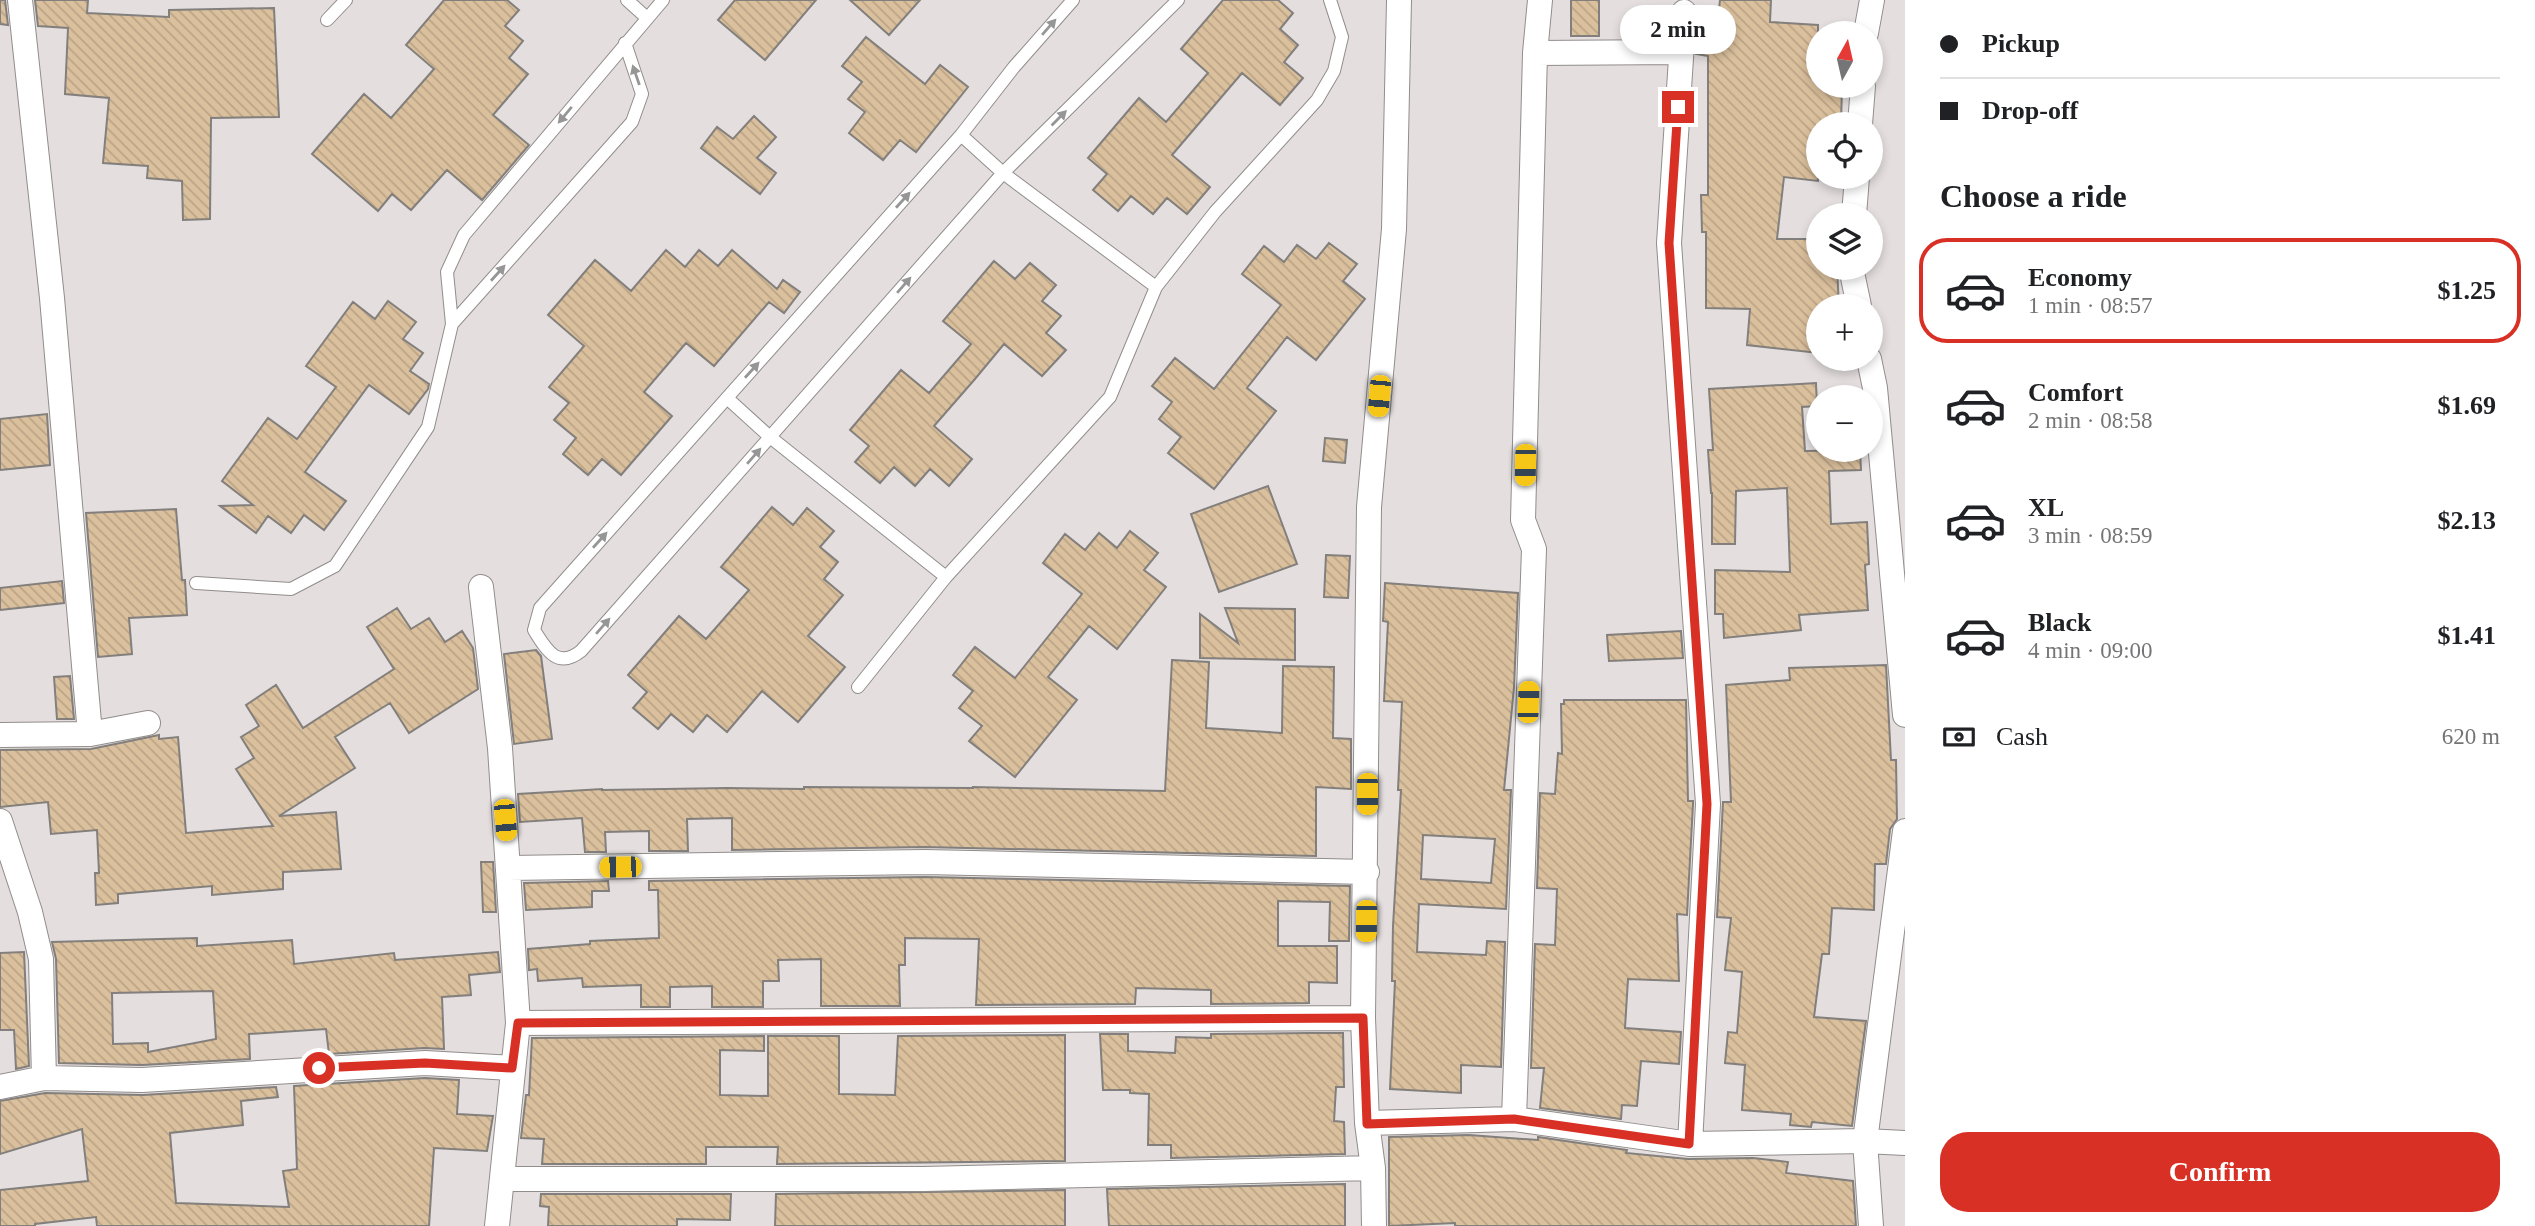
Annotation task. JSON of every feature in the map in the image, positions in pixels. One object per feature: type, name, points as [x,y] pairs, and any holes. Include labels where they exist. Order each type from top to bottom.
[{"type":"street","points":[[20,0],[52,298],[90,734]]},
{"type":"street","points":[[1374,1226],[1363,1018],[1367,872],[1369,507],[1394,229],[1399,0]]},
{"type":"street","points":[[1514,1119],[1534,549],[1523,520],[1535,53],[1540,0]]},
{"type":"street","points":[[1868,21],[1872,0]]},
{"type":"street","points":[[1684,12],[1669,243],[1707,804],[1689,1144]]},
{"type":"street","points":[[1535,53],[1681,52]]},
{"type":"street","points":[[1871,371],[1905,715]]},
{"type":"street","points":[[481,587],[500,748],[518,1023],[497,1226]]},
{"type":"street","points":[[0,735],[90,734],[148,723]]},
{"type":"street","points":[[0,821],[30,912],[41,958],[44,1077]]},
{"type":"street","points":[[1871,1226],[1865,1141],[1905,831]]},
{"type":"street","points":[[509,868],[925,862],[1367,872]]},
{"type":"street","points":[[518,1023],[1363,1018]]},
{"type":"street","points":[[0,1087],[44,1077],[142,1080],[425,1063],[512,1068]]},
{"type":"street","points":[[1367,1124],[1514,1119],[1689,1144],[1865,1141],[1905,1143]]},
{"type":"street","points":[[503,1179],[924,1179],[1373,1168]]},
{"type":"lane","points":[[327,20],[346,0]]},
{"type":"lane","points":[[627,0],[647,18]]},
{"type":"lane","points":[[196,583],[291,589],[335,566],[428,427],[452,324],[447,272],[464,235],[663,0]]},
{"type":"lane","points":[[1073,0],[1014,67],[961,135],[540,608],[534,630],[549,654],[560,659],[574,657],[581,651],[1003,173],[1178,0]]},
{"type":"lane","points":[[858,687],[946,577],[1110,397],[1156,287],[1215,212],[1317,100],[1334,71],[1342,37],[1330,0]]},
{"type":"lane","points":[[452,324],[632,122],[642,94],[625,43]]},
{"type":"lane","points":[[961,135],[1003,173],[1156,287]]},
{"type":"lane","points":[[727,397],[770,437],[946,577]]},
{"type":"building","points":[[0,0],[5,0],[8,25],[0,24]]},
{"type":"building","points":[[35,0],[88,0],[87,13],[169,17],[169,10],[274,8],[279,117],[211,118],[210,219],[183,220],[182,181],[147,178],[148,166],[103,163],[109,98],[65,94],[68,28],[38,26]]},
{"type":"building","points":[[444,0],[507,0],[519,10],[505,26],[523,41],[509,58],[528,74],[493,115],[529,145],[482,200],[447,170],[411,210],[392,194],[378,211],[312,154],[364,94],[391,118],[434,69],[406,45]]},
{"type":"building","points":[[735,0],[816,0],[765,60],[718,20]]},
{"type":"building","points":[[850,0],[920,0],[889,35]]},
{"type":"building","points":[[1223,0],[1278,0],[1293,13],[1280,29],[1298,45],[1284,62],[1303,78],[1280,105],[1242,73],[1172,155],[1210,187],[1187,214],[1167,198],[1153,214],[1131,196],[1118,211],[1093,190],[1107,174],[1088,158],[1139,98],[1166,122],[1208,73],[1181,49]]},
{"type":"building","points":[[1571,0],[1599,0],[1599,36],[1571,36]]},
{"type":"building","points":[[1720,0],[1771,0],[1770,22],[1806,24],[1806,98],[1842,98],[1841,112],[1806,112],[1806,180],[1784,177],[1777,239],[1806,239],[1806,280],[1838,280],[1838,294],[1806,294],[1806,352],[1747,345],[1750,309],[1706,308],[1706,232],[1702,232],[1701,195],[1708,195],[1708,56],[1696,54],[1698,7],[1719,10]]},
{"type":"building","points":[[866,37],[925,84],[940,65],[968,87],[916,152],[900,140],[883,160],[849,133],[865,112],[848,99],[862,82],[842,66]]},
{"type":"building","points":[[754,116],[776,137],[757,158],[776,173],[760,194],[701,148],[717,127],[733,139]]},
{"type":"building","points":[[1329,243],[1357,264],[1343,281],[1365,299],[1316,360],[1287,337],[1247,388],[1276,411],[1214,489],[1168,453],[1181,437],[1159,419],[1172,402],[1152,386],[1175,358],[1214,389],[1281,305],[1242,274],[1264,246],[1284,262],[1297,245],[1316,259]]},
{"type":"building","points":[[666,250],[685,267],[699,250],[718,266],[732,250],[777,289],[783,280],[800,292],[784,313],[769,302],[714,366],[686,343],[644,392],[672,416],[621,475],[602,459],[588,475],[563,454],[576,438],[554,420],[569,403],[549,387],[584,346],[548,315],[595,260],[631,291]]},
{"type":"building","points":[[994,261],[1015,279],[1030,263],[1056,285],[1042,301],[1061,316],[1046,333],[1066,350],[1042,376],[1004,344],[934,426],[972,459],[949,486],[930,469],[915,486],[894,467],[880,483],[855,462],[869,446],[850,430],[901,370],[929,393],[971,344],[943,321]]},
{"type":"building","points":[[388,301],[416,322],[403,339],[423,353],[410,371],[429,384],[428,389],[409,414],[369,385],[305,472],[346,501],[324,530],[304,515],[291,533],[268,516],[256,533],[220,506],[253,505],[222,481],[268,418],[297,439],[336,387],[306,366],[353,302],[375,319]]},
{"type":"building","points":[[1816,383],[1806,385],[1806,407],[1802,407],[1806,462],[1861,462],[1861,470],[1829,471],[1831,524],[1867,522],[1869,564],[1865,565],[1868,610],[1799,615],[1801,630],[1724,638],[1723,614],[1715,614],[1715,570],[1790,572],[1787,488],[1736,491],[1735,544],[1712,544],[1712,493],[1708,450],[1713,450],[1709,389]]},
{"type":"building","points":[[47,414],[50,465],[0,470],[0,419]]},
{"type":"building","points":[[1325,438],[1347,440],[1345,463],[1323,461]]},
{"type":"building","points":[[1268,486],[1297,564],[1219,592],[1191,514]]},
{"type":"building","points":[[772,507],[793,525],[807,508],[834,531],[820,547],[838,562],[824,579],[843,595],[808,636],[845,667],[798,722],[762,691],[727,732],[707,715],[693,732],[671,714],[658,729],[633,708],[647,692],[628,675],[679,616],[706,639],[749,590],[721,567]]},
{"type":"building","points":[[176,509],[187,615],[129,618],[132,654],[98,657],[86,513]]},
{"type":"building","points":[[1130,531],[1158,553],[1144,570],[1166,587],[1117,649],[1089,626],[1048,677],[1077,700],[1015,777],[969,741],[982,726],[959,708],[973,691],[953,675],[975,647],[1015,678],[1082,594],[1043,563],[1065,534],[1085,550],[1099,533],[1117,548]]},
{"type":"building","points":[[1326,555],[1350,556],[1348,598],[1324,597]]},
{"type":"building","points":[[62,581],[64,603],[0,610],[0,588]]},
{"type":"building","points":[[1385,583],[1518,593],[1514,687],[1504,790],[1511,790],[1506,909],[1419,904],[1417,952],[1486,955],[1487,941],[1505,942],[1501,1067],[1461,1065],[1461,1093],[1390,1089],[1402,702],[1384,701],[1388,622],[1383,621]],"holes":[[[1423,835],[1495,839],[1491,883],[1421,879]]]},
{"type":"building","points":[[397,608],[411,629],[429,618],[445,642],[462,631],[473,648],[478,689],[409,733],[390,703],[335,737],[355,768],[279,816],[336,812],[341,869],[283,872],[283,889],[212,895],[212,886],[118,894],[118,903],[96,905],[95,873],[99,873],[97,830],[51,834],[48,802],[0,807],[0,750],[91,749],[159,735],[159,739],[178,737],[186,833],[273,826],[236,769],[254,758],[241,737],[259,726],[246,705],[276,685],[303,728],[394,669],[367,627]]},
{"type":"building","points":[[1225,608],[1295,609],[1295,660],[1200,658],[1200,614],[1238,643]]},
{"type":"building","points":[[1681,631],[1683,658],[1609,661],[1607,635]]},
{"type":"building","points":[[536,650],[541,656],[552,739],[514,744],[504,654]]},
{"type":"building","points":[[1172,660],[1209,662],[1206,728],[1282,733],[1283,666],[1334,667],[1333,738],[1351,739],[1351,789],[1316,787],[1316,856],[925,847],[732,850],[732,818],[687,819],[688,851],[649,851],[649,831],[605,832],[606,852],[585,852],[582,818],[520,822],[518,794],[602,789],[973,787],[1165,791]]},
{"type":"building","points":[[1886,665],[1891,760],[1896,760],[1897,819],[1890,829],[1886,864],[1875,864],[1874,910],[1832,908],[1829,954],[1822,954],[1814,1017],[1866,1021],[1852,1126],[1812,1122],[1811,1127],[1790,1125],[1791,1114],[1742,1110],[1745,1065],[1725,1063],[1728,1032],[1737,1033],[1742,972],[1725,970],[1731,918],[1717,917],[1723,802],[1731,802],[1726,685],[1790,680],[1789,668]]},
{"type":"building","points":[[70,676],[74,719],[57,719],[54,677]]},
{"type":"building","points":[[1564,700],[1686,700],[1688,801],[1693,801],[1693,804],[1687,915],[1677,914],[1679,981],[1628,979],[1625,1028],[1681,1032],[1679,1064],[1641,1061],[1637,1106],[1622,1105],[1621,1119],[1540,1108],[1544,1068],[1531,1068],[1535,944],[1555,945],[1557,889],[1537,888],[1540,793],[1555,794],[1558,753],[1562,754],[1561,704],[1564,704]]},
{"type":"building","points":[[481,862],[493,862],[496,912],[483,912]]},
{"type":"building","points":[[925,877],[1350,886],[1349,941],[1329,941],[1330,902],[1278,901],[1278,946],[1337,946],[1337,983],[1309,982],[1309,1003],[1211,1004],[1211,990],[1136,988],[1135,1004],[976,1005],[979,939],[905,938],[905,965],[899,965],[900,1006],[821,1006],[821,959],[778,960],[779,981],[763,981],[763,1007],[712,1007],[712,986],[670,987],[670,1007],[641,1007],[641,985],[583,987],[582,978],[538,981],[537,969],[529,970],[528,949],[590,944],[590,941],[659,938],[658,890],[649,890],[649,881]]},
{"type":"building","points":[[608,881],[609,891],[592,891],[592,907],[526,910],[524,883]]},
{"type":"building","points":[[197,938],[197,946],[292,940],[294,964],[394,953],[395,960],[498,952],[500,972],[469,975],[471,995],[442,997],[444,1049],[329,1054],[326,1029],[249,1034],[250,1059],[142,1065],[59,1063],[56,959],[52,942]],"holes":[[[213,991],[216,1039],[148,1052],[148,1043],[113,1044],[112,993]]]},
{"type":"building","points":[[24,952],[29,1066],[16,1069],[14,1030],[0,1030],[0,953]]},
{"type":"building","points":[[1343,1033],[1344,1087],[1336,1087],[1334,1121],[1344,1122],[1345,1154],[1171,1158],[1171,1145],[1148,1145],[1149,1094],[1130,1093],[1130,1090],[1103,1090],[1100,1034],[1128,1034],[1128,1051],[1175,1053],[1176,1037],[1211,1038],[1211,1034]]},
{"type":"building","points":[[1065,1035],[1065,1161],[777,1164],[778,1147],[706,1147],[706,1164],[542,1164],[544,1139],[521,1138],[526,1095],[529,1095],[532,1038],[764,1036],[764,1051],[720,1050],[720,1095],[768,1096],[768,1036],[839,1036],[839,1094],[895,1095],[898,1036]]},
{"type":"building","points":[[425,1078],[459,1080],[457,1114],[493,1116],[487,1151],[434,1148],[429,1226],[97,1226],[96,1217],[35,1226],[0,1226],[0,1190],[88,1181],[82,1129],[0,1154],[0,1101],[45,1093],[143,1095],[276,1087],[278,1097],[241,1101],[243,1125],[170,1133],[176,1203],[289,1207],[283,1171],[297,1169],[294,1086]]},
{"type":"building","points":[[1469,1135],[1538,1140],[1538,1137],[1627,1150],[1626,1153],[1688,1159],[1753,1158],[1788,1162],[1786,1173],[1853,1181],[1856,1226],[1455,1226],[1455,1223],[1389,1226],[1389,1137]]},
{"type":"building","points":[[1345,1184],[1345,1226],[1109,1226],[1107,1189]]},
{"type":"building","points":[[1065,1190],[1065,1226],[775,1226],[776,1194]]},
{"type":"building","points":[[541,1194],[731,1194],[730,1220],[677,1219],[677,1226],[548,1226],[549,1207],[540,1206]]},
{"type":"route","points":[[319,1068],[425,1063],[512,1068],[518,1023],[1363,1018],[1367,1124],[1514,1119],[1689,1144],[1707,804],[1702,699],[1669,243],[1678,107]]}]
